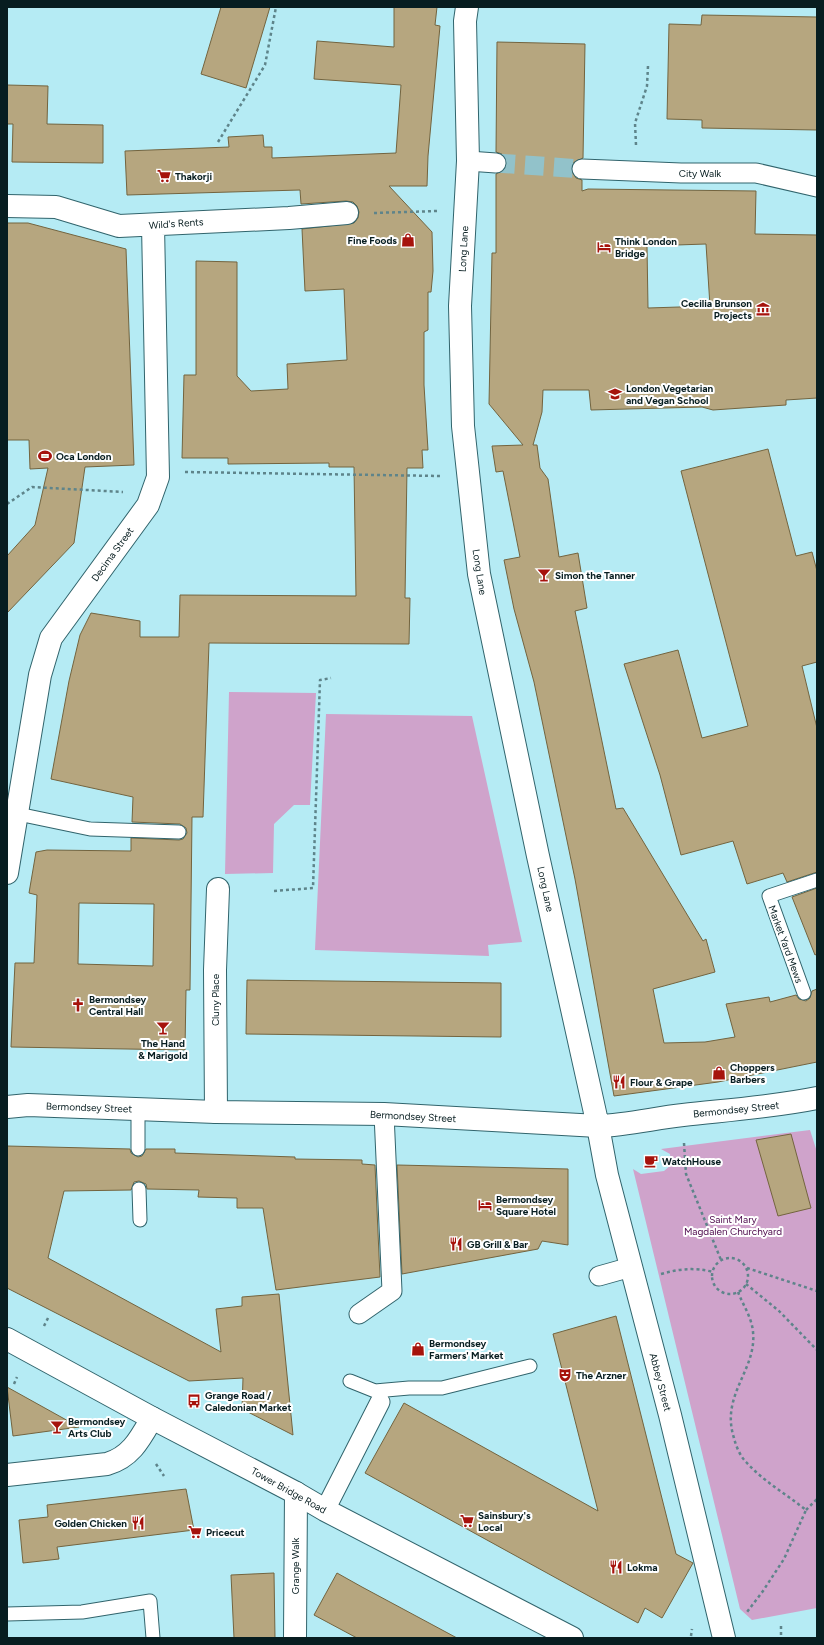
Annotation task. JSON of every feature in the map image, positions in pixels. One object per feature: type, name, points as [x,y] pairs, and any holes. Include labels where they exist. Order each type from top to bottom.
[{"type":"main road","name":"Long Lane","points":[[467,7],[468,161],[460,306],[463,426],[479,574],[538,856],[598,1126]]},
{"type":"main road","name":"Wild's Rents","points":[[7,206],[56,207],[119,226],[357,213]]},
{"type":"main road","name":"Decima Street","points":[[7,873],[40,675],[51,638],[148,505],[153,494],[158,472],[152,225]]},
{"type":"main road","name":"Cluny Place","points":[[216,1112],[215,970],[218,889]]},
{"type":"main road","name":"Bermondsey Street","points":[[7,1107],[28,1105],[216,1112],[384,1114],[598,1126],[618,1125],[817,1098]]},
{"type":"main road","name":"Abbey Street","points":[[598,1126],[607,1175],[670,1415],[724,1638]]},
{"type":"main road","name":"Tower Bridge Road","points":[[7,1339],[152,1418],[296,1493],[325,1510],[572,1638]]},
{"type":"main road","points":[[7,1475],[107,1464],[118,1461],[133,1449],[152,1418]]},
{"type":"main road","name":"Grange Walk","points":[[295,1638],[296,1493]]},
{"type":"street","points":[[468,161],[496,163]]},
{"type":"street","name":"City Walk","points":[[582,169],[756,173],[817,187]]},
{"type":"street","points":[[359,1314],[392,1291],[384,1114]]},
{"type":"street","points":[[599,1276],[631,1266]]},
{"type":"street","points":[[325,1510],[380,1402]]},
{"type":"lane","points":[[18,814],[90,829],[179,832]]},
{"type":"lane","name":"Market Yard Mews","points":[[804,993],[769,896],[817,880]]},
{"type":"lane","points":[[138,1109],[138,1149]]},
{"type":"lane","points":[[139,1189],[140,1220]]},
{"type":"lane","points":[[350,1381],[375,1390],[442,1388],[530,1366]]},
{"type":"lane","points":[[7,1614],[82,1612],[150,1601],[153,1638]]},
{"type":"path","points":[[218,142],[265,65],[276,7]]},
{"type":"path","points":[[637,171],[635,123],[647,86],[648,66]]},
{"type":"path","points":[[357,213],[440,210]]},
{"type":"path","points":[[158,472],[468,477]]},
{"type":"path","points":[[7,504],[32,487],[153,494]]},
{"type":"path","points":[[274,891],[313,888],[320,680],[331,678]]},
{"type":"path","points":[[683,1138],[686,1174],[721,1260]]},
{"type":"path","points":[[733,1258],[743,1263],[746,1268],[748,1273],[746,1284],[738,1292],[728,1294],[719,1290],[713,1282],[712,1272],[714,1267],[721,1260],[733,1258]]},
{"type":"path","points":[[659,1275],[677,1269],[699,1268],[712,1272]]},
{"type":"path","points":[[746,1268],[817,1290]]},
{"type":"path","points":[[746,1284],[779,1312],[817,1350]]},
{"type":"path","points":[[738,1292],[747,1311],[753,1332],[751,1352],[732,1402],[730,1417],[734,1440],[745,1461],[763,1478],[806,1510]]},
{"type":"path","points":[[44,1326],[49,1316]]},
{"type":"path","points":[[14,1384],[17,1377]]},
{"type":"path","points":[[154,1462],[164,1476]]},
{"type":"path","points":[[745,1614],[763,1591],[784,1559],[806,1510],[817,1499]]},
{"type":"path","points":[[781,1626],[781,1636]]},
{"type":"green space","points":[[229,692],[316,693],[310,805],[294,805],[274,824],[273,873],[225,874]]},
{"type":"green space","points":[[326,714],[472,716],[522,942],[488,945],[489,956],[315,950]]},
{"type":"green space","name":"Saint Mary Magdalen Churchyard","points":[[810,1130],[817,1152],[817,1608],[752,1620],[740,1609],[633,1169],[641,1174],[664,1171],[671,1165],[670,1154],[661,1149]]},
{"type":"building","points":[[221,7],[270,7],[246,88],[201,74]]},
{"type":"building","points":[[394,7],[437,7],[435,25],[440,26],[428,156],[427,186],[389,186],[432,232],[433,271],[431,292],[428,292],[428,330],[424,332],[424,385],[428,450],[422,450],[423,468],[407,468],[405,598],[410,598],[409,644],[209,643],[203,817],[192,817],[190,990],[186,990],[185,1050],[11,1047],[15,963],[34,963],[37,895],[29,893],[36,852],[47,850],[131,851],[131,838],[179,840],[183,839],[187,833],[186,828],[180,824],[132,822],[133,797],[51,779],[69,681],[80,635],[91,613],[140,621],[140,637],[179,637],[180,595],[356,596],[354,467],[329,467],[329,463],[228,464],[228,458],[182,458],[184,375],[196,375],[196,261],[237,262],[237,376],[251,391],[288,389],[287,364],[347,360],[344,289],[305,291],[302,229],[354,223],[358,218],[359,212],[357,206],[353,202],[346,201],[301,204],[300,190],[127,195],[125,151],[229,147],[228,137],[263,135],[264,147],[272,147],[272,158],[396,153],[401,85],[314,79],[317,41],[394,47]],"holes":[[[79,903],[154,904],[153,966],[78,964]]]},
{"type":"building","points":[[702,15],[817,17],[817,130],[702,128],[702,120],[667,119],[669,24],[701,25]]},
{"type":"building","points":[[497,42],[585,44],[583,158],[573,163],[571,169],[576,178],[582,180],[582,191],[588,189],[756,191],[755,234],[817,235],[817,398],[786,400],[786,405],[713,410],[702,407],[591,410],[589,390],[543,390],[542,412],[533,445],[537,445],[540,468],[548,479],[559,557],[578,553],[587,608],[575,611],[616,809],[623,808],[703,941],[706,939],[715,972],[653,989],[664,1043],[705,1042],[735,1037],[726,1004],[769,997],[770,1002],[796,995],[799,999],[806,1001],[810,998],[812,991],[817,989],[817,1062],[718,1082],[614,1096],[575,879],[534,682],[514,609],[504,560],[520,557],[503,471],[496,472],[492,446],[523,445],[489,404],[492,253],[496,253],[496,174],[505,169],[507,163],[502,154],[496,152]],"holes":[[[706,244],[710,306],[648,308],[647,246]]]},
{"type":"building","points":[[7,85],[48,86],[47,124],[103,125],[103,163],[12,162],[13,124],[7,124]]},
{"type":"building","points":[[7,223],[28,223],[126,249],[134,465],[85,467],[74,543],[7,613],[7,556],[35,525],[48,468],[30,469],[29,440],[7,440]]},
{"type":"building","points":[[768,449],[796,556],[812,552],[817,571],[817,662],[802,666],[817,728],[817,872],[787,882],[783,873],[747,884],[733,841],[681,855],[660,775],[624,664],[678,650],[702,738],[748,726],[681,471]]},
{"type":"building","points":[[817,888],[817,954],[815,955],[792,897]]},
{"type":"building","points":[[247,980],[501,983],[501,1037],[246,1034]]},
{"type":"building","points":[[791,1134],[811,1208],[778,1216],[756,1140]]},
{"type":"building","points":[[7,1146],[130,1149],[131,1153],[138,1157],[142,1156],[146,1149],[175,1149],[175,1153],[295,1157],[295,1159],[362,1160],[362,1164],[375,1165],[380,1277],[276,1290],[263,1208],[237,1208],[237,1198],[198,1197],[199,1190],[147,1189],[146,1184],[139,1181],[134,1182],[131,1190],[64,1191],[48,1258],[221,1352],[216,1309],[242,1306],[242,1297],[279,1294],[293,1435],[242,1409],[243,1378],[189,1381],[7,1288]]},
{"type":"building","name":"Bermondsey Square Hotel","points":[[397,1165],[568,1169],[568,1245],[542,1241],[538,1249],[402,1274]]},
{"type":"building","points":[[616,1316],[676,1554],[693,1563],[662,1618],[645,1608],[638,1623],[365,1473],[404,1403],[598,1511],[553,1334]]},
{"type":"building","points":[[7,1387],[79,1427],[13,1436]]},
{"type":"building","points":[[186,1489],[194,1530],[57,1547],[59,1559],[23,1563],[19,1520],[48,1517],[47,1505]]},
{"type":"building","points":[[274,1573],[275,1638],[234,1638],[231,1575]]},
{"type":"building","points":[[337,1573],[457,1638],[357,1638],[314,1615]]},
{"type":"tunnel","points":[[496,163],[582,169]]},
{"type":"place","name":"Thakorji","points":[[164,176]]},
{"type":"place","name":"Fine Foods","points":[[408,240]]},
{"type":"place","name":"Think London Bridge","points":[[604,247]]},
{"type":"place","name":"Cecilia Brunson Projects","points":[[763,309]]},
{"type":"place","name":"London Vegetarian and Vegan School","points":[[615,394]]},
{"type":"place","name":"Oca London","points":[[45,456]]},
{"type":"place","name":"Simon the Tanner","points":[[544,575]]},
{"type":"place","name":"Bermondsey Central Hall","points":[[78,1005]]},
{"type":"place","name":"The Hand & Marigold","points":[[163,1028]]},
{"type":"place","name":"Choppers Barbers","points":[[719,1073]]},
{"type":"place","name":"Flour & Grape","points":[[619,1082]]},
{"type":"place","name":"WatchHouse","points":[[651,1161]]},
{"type":"place","name":"Bermondsey Square Hotel","points":[[485,1205]]},
{"type":"place","name":"GB Grill & Bar","points":[[456,1244]]},
{"type":"place","name":"Bermondsey Farmers' Market","points":[[418,1349]]},
{"type":"place","name":"The Arzner","points":[[565,1375]]},
{"type":"place","name":"Grange Road / Caledonian Market","points":[[194,1401]]},
{"type":"place","name":"Bermondsey Arts Club","points":[[57,1427]]},
{"type":"place","name":"Sainsbury's Local","points":[[467,1521]]},
{"type":"place","name":"Golden Chicken","points":[[138,1523]]},
{"type":"place","name":"Pricecut","points":[[195,1532]]},
{"type":"place","name":"Lokma","points":[[616,1567]]}]
